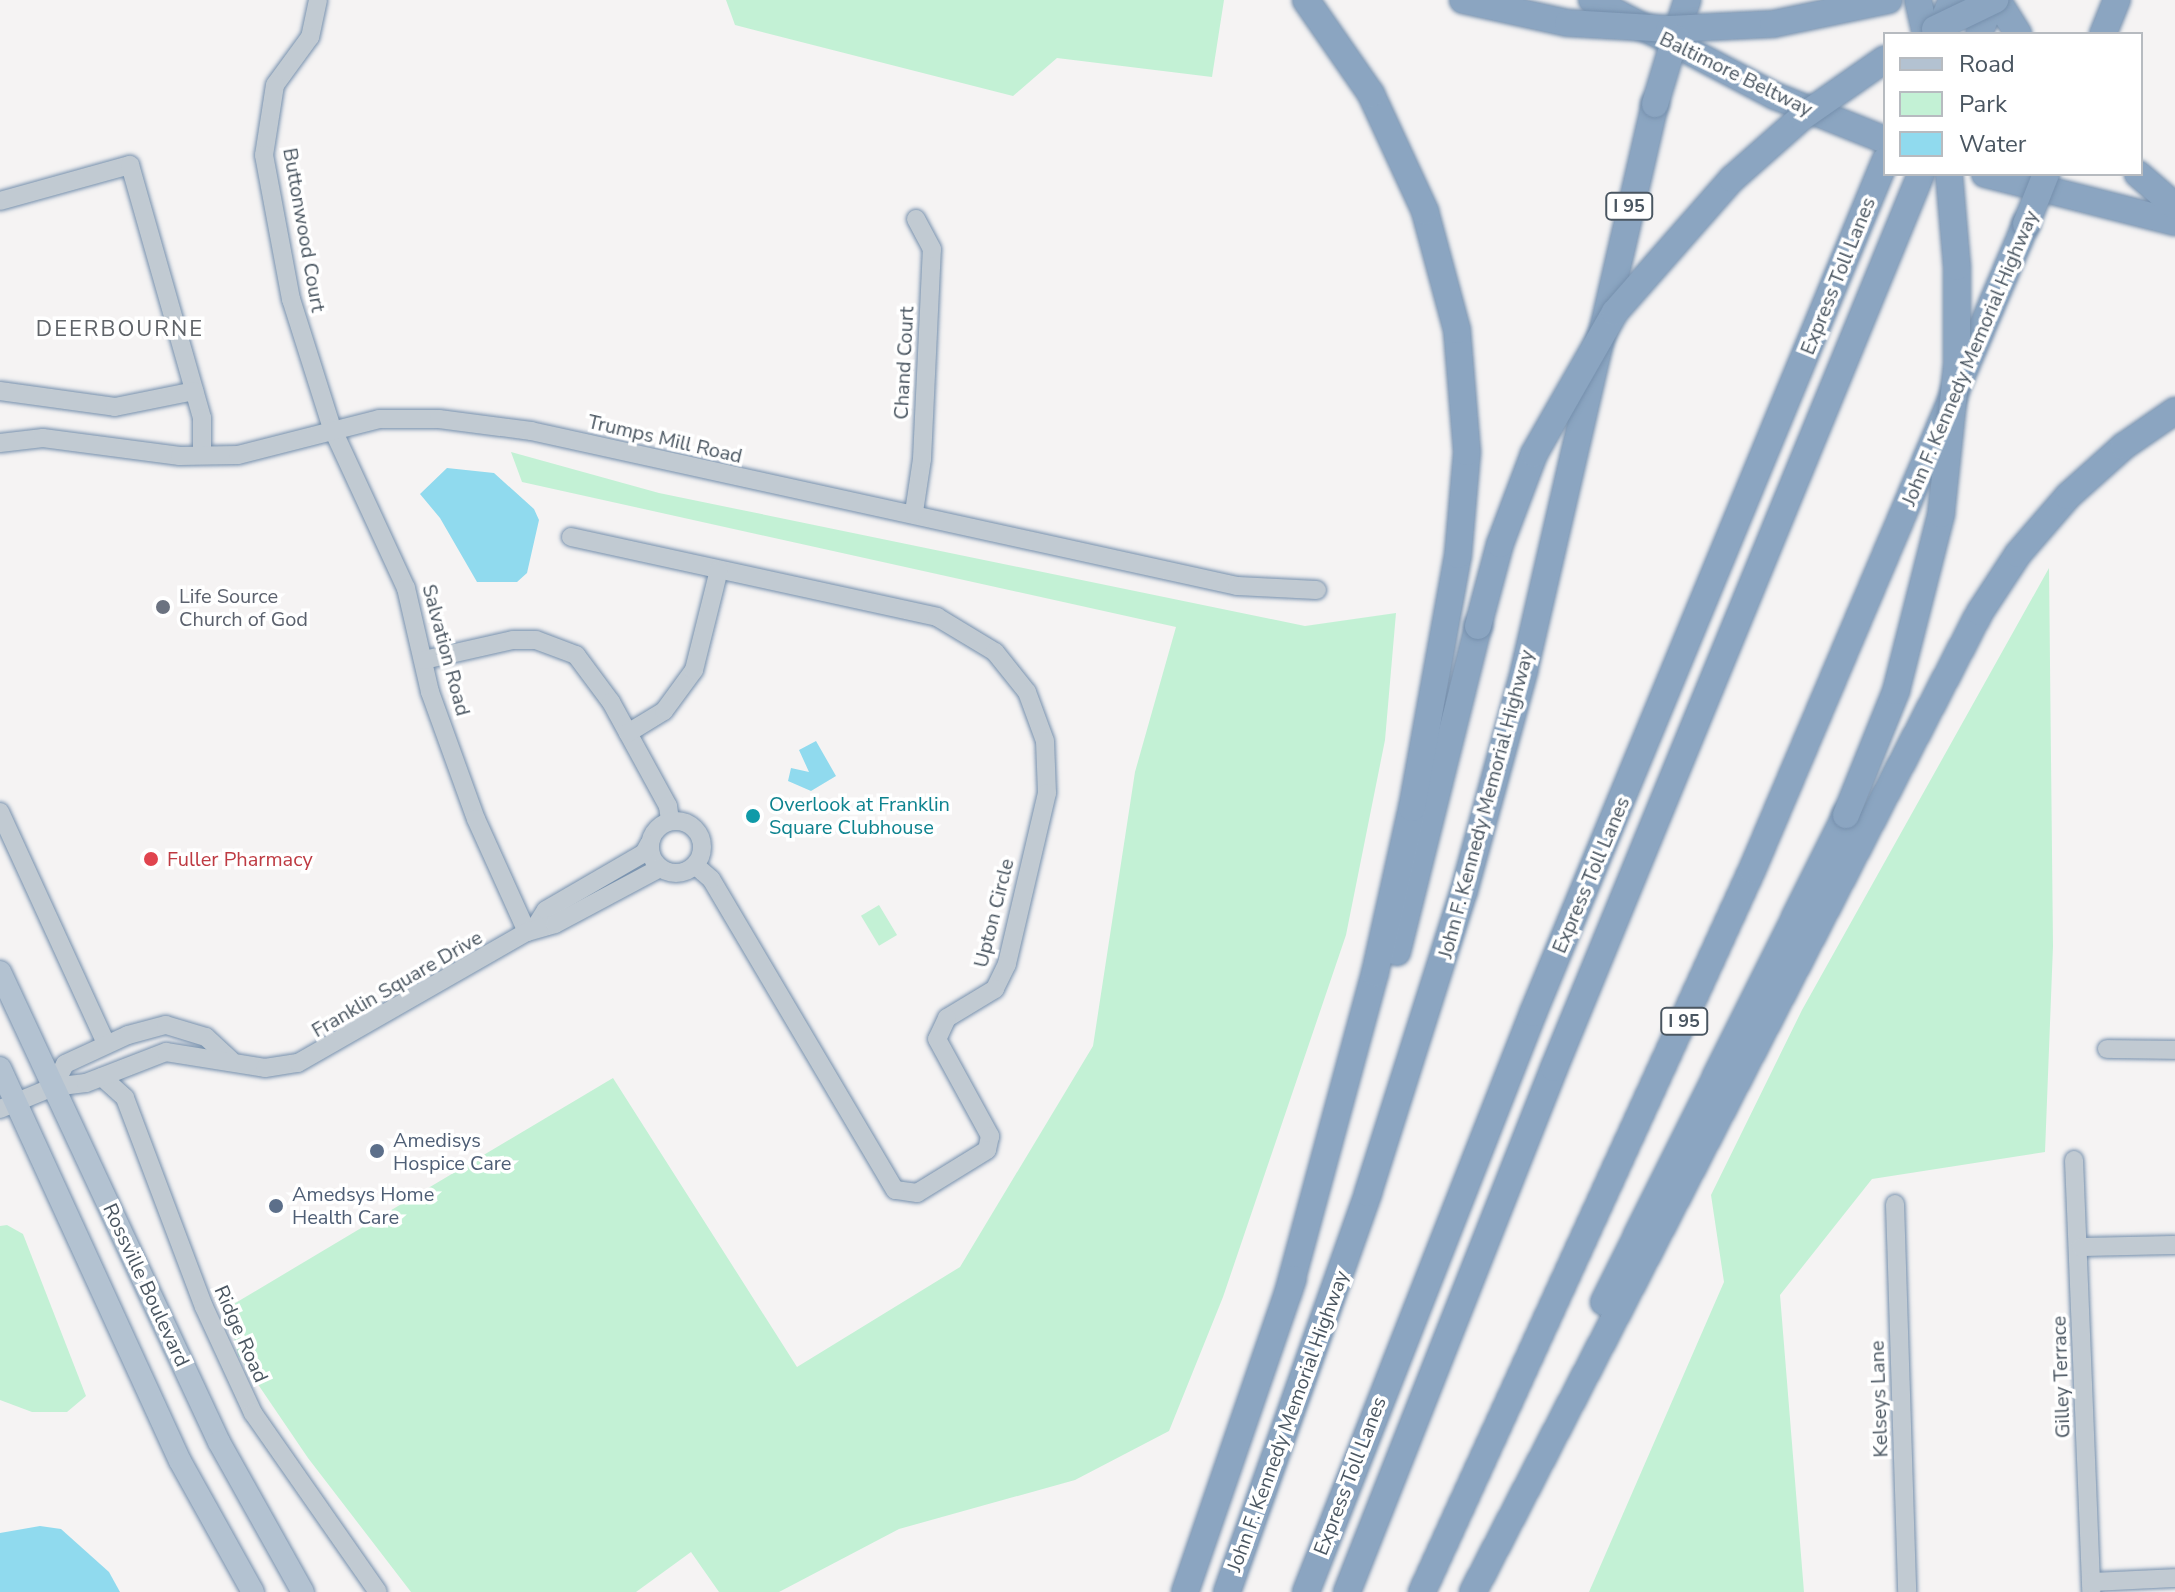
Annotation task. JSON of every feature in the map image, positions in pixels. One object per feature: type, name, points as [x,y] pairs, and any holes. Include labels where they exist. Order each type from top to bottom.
[{"type":"highway","points":[[1288,1293],[1375,973],[1418,780],[1458,555],[1467,452],[1457,330],[1425,211],[1371,94],[1306,0]]},
{"type":"highway","points":[[1463,0],[1568,23],[1669,29],[1773,24],[1889,0]]},
{"type":"highway","name":"Baltimore Beltway","points":[[1592,0],[1775,96],[1883,139]]},
{"type":"highway","name":"John F. Kennedy Memorial Highway","points":[[1227,1592],[1368,1193],[1440,972],[1514,711],[1655,104],[1687,0]]},
{"type":"highway","points":[[1918,0],[1926,32]]},
{"type":"highway","points":[[1939,32],[1952,0]]},
{"type":"highway","points":[[1930,32],[1995,0]]},
{"type":"highway","points":[[1980,32],[1995,0]]},
{"type":"highway","points":[[1995,0],[2017,32]]},
{"type":"highway","points":[[2104,32],[2117,0]]},
{"type":"highway","points":[[1185,1592],[1374,1035],[1500,544],[1534,454],[1615,312],[1732,179],[1802,117],[1883,60]]},
{"type":"highway","name":"Express Toll Lanes","points":[[1306,1592],[1533,1013],[1883,166]]},
{"type":"highway","name":"Express Toll Lanes","points":[[1347,1592],[1559,1055],[1920,176]]},
{"type":"highway","points":[[1460,1592],[1846,815],[1896,691],[1941,514],[1957,364],[1957,267],[1949,176]]},
{"type":"highway","points":[[1993,176],[2175,222]]},
{"type":"highway","name":"John F. Kennedy Memorial Highway","points":[[1422,1592],[1752,870],[2045,176]]},
{"type":"highway","points":[[2140,176],[2175,206]]},
{"type":"highway","points":[[1473,1592],[1980,612],[2018,554],[2068,496],[2124,446],[2175,411]]},
{"type":"main road","name":"Rossville Boulevard","points":[[0,972],[219,1442],[303,1592]]},
{"type":"main road","points":[[0,1068],[8,1106],[180,1461],[253,1592]]},
{"type":"street","name":"Buttonwood Court","points":[[318,0],[310,37],[275,85],[264,155],[291,299],[332,428]]},
{"type":"street","points":[[0,201],[130,165],[202,418],[202,455]]},
{"type":"street","name":"Chand Court","points":[[914,512],[922,459],[932,249],[916,219]]},
{"type":"street","points":[[0,391],[115,407],[194,391]]},
{"type":"street","name":"Trumps Mill Road","points":[[0,443],[43,438],[202,455],[238,455],[332,428],[400,415],[488,424],[914,512],[1237,586],[1317,590]]},
{"type":"street","name":"Salvation Road","points":[[332,428],[395,558],[424,660],[476,819],[531,931]]},
{"type":"street","name":"Upton Circle","points":[[571,537],[937,617],[995,652],[1037,711],[1048,758],[1047,793],[1003,978],[988,994],[947,1018],[937,1039],[990,1136],[987,1150],[917,1193],[895,1190],[711,879],[695,865]]},
{"type":"street","points":[[628,733],[664,711],[694,670],[719,570]]},
{"type":"street","points":[[424,660],[513,640],[536,640],[561,648],[588,667],[668,806],[670,821]]},
{"type":"street","points":[[0,812],[106,1044]]},
{"type":"street","points":[[670,821],[687,822],[699,833],[702,850],[695,865],[682,872],[660,868],[649,844],[656,829],[670,821]]},
{"type":"street","name":"Franklin Square Drive","points":[[531,931],[546,910],[644,853],[649,844]]},
{"type":"street","name":"Franklin Square Drive","points":[[8,1106],[53,1087],[102,1077],[166,1052],[209,1062],[231,1060],[265,1068],[323,1054],[531,931],[555,924],[660,868]]},
{"type":"street","name":"Franklin Square Drive","points":[[53,1087],[65,1064],[106,1044],[166,1025],[206,1037],[231,1060]]},
{"type":"street","points":[[2107,1049],[2175,1050]]},
{"type":"street","name":"Ridge Road","points":[[102,1077],[125,1098],[198,1293],[253,1413],[378,1592]]},
{"type":"street","name":"Gilley Terrace","points":[[2074,1160],[2081,1247],[2091,1587]]},
{"type":"street","name":"Kelseys Lane","points":[[1895,1204],[1907,1592]]},
{"type":"street","points":[[2081,1247],[2175,1245]]},
{"type":"street","points":[[2091,1587],[2175,1578]]},
{"type":"green space","points":[[726,0],[1224,0],[1212,77],[1057,58],[1013,96],[735,25]]},
{"type":"green space","points":[[511,452],[659,493],[1305,626],[1396,613],[1385,740],[1346,935],[1223,1297],[1169,1431],[1075,1480],[899,1529],[779,1592],[719,1592],[691,1552],[636,1592],[411,1592],[308,1458],[238,1355],[227,1308],[613,1078],[797,1367],[960,1267],[1093,1046],[1135,772],[1176,627],[522,482]]},
{"type":"green space","points":[[2049,568],[2053,946],[2045,1152],[1872,1179],[1780,1295],[1804,1592],[1589,1592],[1724,1282],[1711,1195],[1802,1010]]},
{"type":"green space","points":[[879,905],[897,935],[879,946],[861,916]]},
{"type":"green space","points":[[7,1225],[23,1234],[86,1396],[67,1412],[32,1412],[0,1400],[0,1226]]},
{"type":"water","points":[[447,468],[494,473],[534,509],[539,520],[527,573],[517,582],[477,582],[440,518],[420,494]]},
{"type":"water","points":[[816,741],[836,776],[811,791],[788,781],[791,768],[809,772],[799,750]]},
{"type":"water","points":[[40,1526],[61,1529],[109,1572],[120,1592],[0,1592],[0,1533]]},
{"type":"place","name":"Life Source Church of God","points":[[163,607]]},
{"type":"place","name":"Overlook at Franklin Square Clubhouse","points":[[753,816]]},
{"type":"place","name":"Fuller Pharmacy","points":[[151,859]]},
{"type":"place","name":"Amedisys Hospice Care","points":[[377,1151]]},
{"type":"place","name":"Amedsys Home Health Care","points":[[276,1206]]},
{"type":"district","name":"DEERBOURNE","points":[[120,330]]}]
